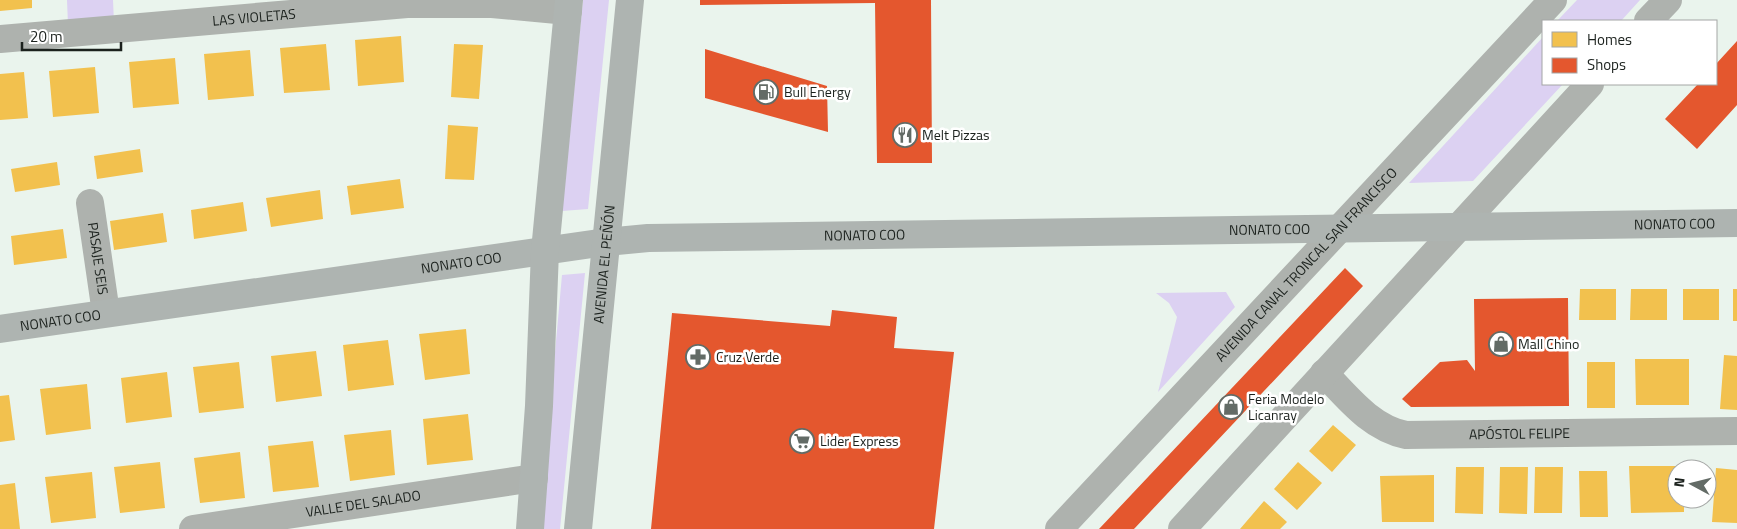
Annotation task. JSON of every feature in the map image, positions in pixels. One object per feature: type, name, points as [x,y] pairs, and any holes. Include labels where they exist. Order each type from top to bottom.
[{"type":"main road","name":"AVENIDA EL PEÑÓN","points":[[578,529],[630,0]]},
{"type":"main road","points":[[530,529],[545,250],[568,5]]},
{"type":"main road","name":"NONATO COO","points":[[0,329],[606,242],[698,237],[1737,223]]},
{"type":"street","name":"AVENIDA CANAL TRONCAL SAN FRANCISCO","points":[[1059,529],[1553,0]]},
{"type":"street","points":[[1649,20],[1668,0]]},
{"type":"street","name":"LAS VIOLETAS","points":[[0,39],[407,4],[568,5]]},
{"type":"street","points":[[1182,529],[1589,85]]},
{"type":"street","name":"PASAJE SEIS","points":[[90,203],[106,313]]},
{"type":"street","name":"APÓSTOL FELIPE","points":[[1324,373],[1370,419],[1381,427],[1406,435],[1737,431]]},
{"type":"street","name":"VALLE DEL SALADO","points":[[193,529],[534,478]]},
{"type":"shaded area","points":[[67,0],[113,0],[114,23],[68,25]]},
{"type":"shaded area","points":[[583,0],[609,0],[588,209],[562,211]]},
{"type":"shaded area","points":[[1577,0],[1640,0],[1622,20],[1558,20]]},
{"type":"shaded area","points":[[1542,38],[1542,85],[1562,85],[1473,181],[1409,183]]},
{"type":"shaded area","points":[[585,273],[560,529],[539,529],[562,275]]},
{"type":"shaded area","points":[[1226,292],[1235,307],[1158,392],[1177,317],[1169,303],[1156,293]]},
{"type":"building: Homes","points":[[0,0],[32,0],[32,8],[0,11]]},
{"type":"building: Homes","points":[[401,36],[404,82],[358,86],[355,40]]},
{"type":"building: Homes","points":[[326,44],[330,90],[284,93],[280,48]]},
{"type":"building: Homes","points":[[454,44],[483,45],[479,99],[451,97]]},
{"type":"building: Homes","points":[[250,50],[254,96],[208,100],[204,54]]},
{"type":"building: Homes","points":[[175,58],[179,104],[133,108],[129,62]]},
{"type":"building: Homes","points":[[95,67],[99,113],[53,117],[49,71]]},
{"type":"building: Homes","points":[[24,72],[28,118],[0,120],[0,74]]},
{"type":"building: Homes","points":[[448,125],[478,127],[474,180],[445,179]]},
{"type":"building: Homes","points":[[140,149],[143,172],[97,179],[94,156]]},
{"type":"building: Homes","points":[[57,162],[60,185],[15,192],[11,169]]},
{"type":"building: Homes","points":[[400,179],[404,208],[351,215],[347,186]]},
{"type":"building: Homes","points":[[320,190],[323,219],[271,227],[266,198]]},
{"type":"building: Homes","points":[[243,202],[247,231],[194,239],[191,210]]},
{"type":"building: Homes","points":[[163,213],[167,242],[114,250],[110,221]]},
{"type":"building: Homes","points":[[63,229],[67,258],[14,265],[11,236]]},
{"type":"building: Homes","points":[[1580,289],[1616,289],[1616,320],[1579,320]]},
{"type":"building: Homes","points":[[1631,289],[1667,289],[1667,320],[1630,320]]},
{"type":"building: Homes","points":[[1683,289],[1719,289],[1719,320],[1683,320]]},
{"type":"building: Homes","points":[[1733,289],[1737,289],[1737,321],[1733,321]]},
{"type":"building: Homes","points":[[466,329],[470,374],[425,380],[419,334]]},
{"type":"building: Homes","points":[[388,340],[394,385],[348,391],[343,345]]},
{"type":"building: Homes","points":[[316,351],[322,396],[276,402],[271,356]]},
{"type":"building: Homes","points":[[1724,355],[1737,356],[1737,410],[1720,409]]},
{"type":"building: Homes","points":[[1635,359],[1689,359],[1689,405],[1636,405]]},
{"type":"building: Homes","points":[[239,362],[244,408],[199,413],[193,367]]},
{"type":"building: Homes","points":[[1587,362],[1615,362],[1615,408],[1587,408]]},
{"type":"building: Homes","points":[[167,372],[172,417],[126,423],[121,378]]},
{"type":"building: Homes","points":[[87,384],[91,429],[46,435],[40,389]]},
{"type":"building: Homes","points":[[9,395],[15,440],[0,442],[0,396]]},
{"type":"building: Homes","points":[[468,414],[473,460],[427,465],[423,419]]},
{"type":"building: Homes","points":[[1333,425],[1356,445],[1332,472],[1309,451]]},
{"type":"building: Homes","points":[[391,430],[395,475],[350,481],[344,435]]},
{"type":"building: Homes","points":[[313,441],[319,487],[273,492],[268,446]]},
{"type":"building: Homes","points":[[240,452],[245,498],[200,503],[194,458]]},
{"type":"building: Homes","points":[[160,462],[165,508],[120,513],[114,467]]},
{"type":"building: Homes","points":[[1298,462],[1322,483],[1297,510],[1274,489]]},
{"type":"building: Homes","points":[[1629,466],[1667,466],[1667,509],[1684,509],[1684,512],[1631,513]]},
{"type":"building: Homes","points":[[1456,467],[1484,467],[1483,514],[1455,513]]},
{"type":"building: Homes","points":[[1500,467],[1528,467],[1527,514],[1499,513]]},
{"type":"building: Homes","points":[[1535,467],[1563,467],[1562,513],[1534,513]]},
{"type":"building: Homes","points":[[1717,468],[1737,470],[1737,523],[1712,522],[1713,509],[1717,509]]},
{"type":"building: Homes","points":[[1579,471],[1607,471],[1608,517],[1580,517]]},
{"type":"building: Homes","points":[[92,472],[96,518],[51,523],[45,477]]},
{"type":"building: Homes","points":[[1434,475],[1434,522],[1382,522],[1380,476]]},
{"type":"building: Homes","points":[[15,483],[20,529],[0,529],[0,485]]},
{"type":"building: Homes","points":[[1264,501],[1287,522],[1280,529],[1240,529]]},
{"type":"building: Shops","points":[[700,0],[931,0],[932,163],[877,163],[875,3],[700,5]]},
{"type":"building: Shops","points":[[1737,41],[1737,105],[1697,149],[1665,119],[1697,85],[1717,85],[1717,63]]},
{"type":"building: Shops","name":"Bull Energy","points":[[705,49],[827,86],[828,132],[705,98]]},
{"type":"building: Shops","name":"Feria Modelo Licanray","points":[[1345,268],[1363,286],[1134,529],[1099,529]]},
{"type":"building: Shops","points":[[1568,298],[1569,406],[1411,407],[1402,399],[1440,362],[1467,360],[1475,371],[1474,299]]},
{"type":"building: Shops","name":"Lider Express","points":[[832,310],[897,317],[894,348],[954,352],[934,529],[651,529],[672,313],[830,326]]},
{"type":"place","name":"Bull Energy","points":[[766,92]]},
{"type":"place","name":"Melt Pizzas","points":[[905,135]]},
{"type":"place","name":"Mall Chino","points":[[1501,344]]},
{"type":"place","name":"Cruz Verde","points":[[698,357]]},
{"type":"place","name":"Feria Modelo Licanray","points":[[1231,407]]},
{"type":"place","name":"Lider Express","points":[[802,441]]}]
